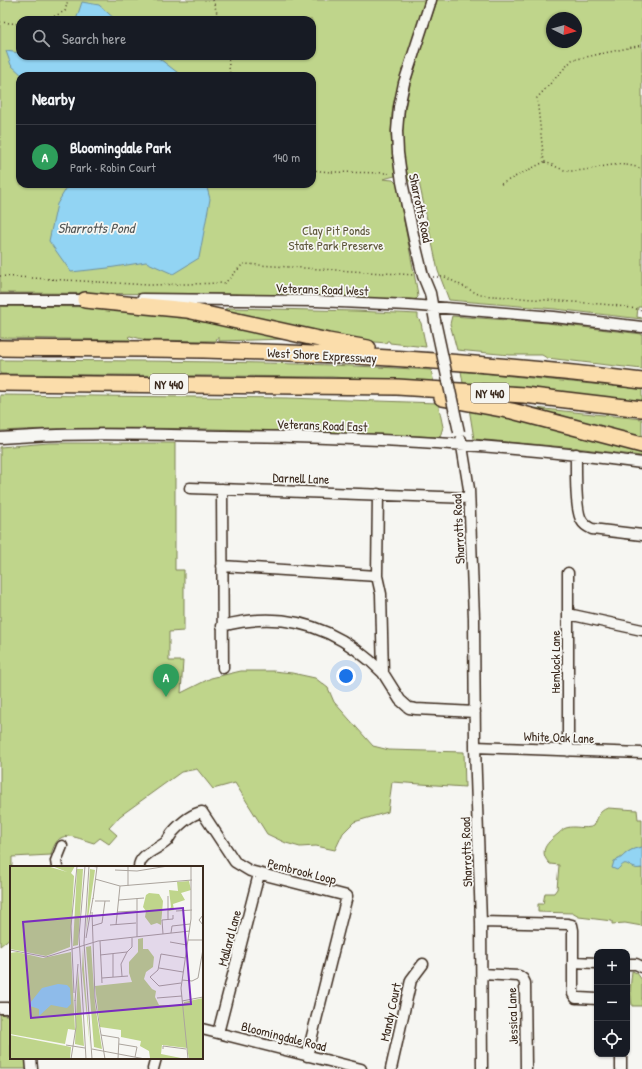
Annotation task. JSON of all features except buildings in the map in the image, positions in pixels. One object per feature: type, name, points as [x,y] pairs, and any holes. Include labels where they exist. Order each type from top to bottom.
[{"type":"highway","points":[[85,300],[181,309],[341,344],[387,350],[481,358],[542,370]]},
{"type":"highway","name":"West Shore Expressway","points":[[0,348],[270,352],[388,358],[542,370],[642,381]]},
{"type":"highway","name":"NY 440","points":[[0,383],[397,387],[556,398],[642,409]]},
{"type":"highway","points":[[338,386],[471,402],[528,415],[642,445]]},
{"type":"street","name":"Sharrotts Road","points":[[431,0],[404,83],[397,131],[398,153],[423,276],[430,293],[462,444],[470,498],[474,618],[475,747],[481,922],[482,1069]]},
{"type":"street","name":"Veterans Road West","points":[[0,300],[144,299],[308,301],[433,307],[561,318],[642,327]]},
{"type":"street","name":"Veterans Road East","points":[[0,438],[98,434],[372,439],[462,444],[576,454],[642,463]]},
{"type":"street","points":[[576,454],[578,508],[581,520],[592,529],[642,535]]},
{"type":"street","name":"Darnell Lane","points":[[190,488],[470,498]]},
{"type":"street","points":[[222,489],[222,668]]},
{"type":"street","points":[[378,494],[377,576],[381,594],[382,673]]},
{"type":"street","points":[[222,566],[377,576]]},
{"type":"street","name":"Hemlock Lane","points":[[568,574],[568,751]]},
{"type":"street","points":[[568,614],[642,630]]},
{"type":"street","points":[[222,626],[251,620],[271,619],[291,621],[308,625],[325,631],[342,640],[365,656],[382,673],[400,700],[409,708],[475,712]]},
{"type":"street","name":"White Oak Lane","points":[[475,747],[642,754]]},
{"type":"street","name":"Pembrook Loop","points":[[139,866],[142,858],[167,840],[182,823],[191,816],[202,812],[235,862],[250,871],[348,896],[307,1056]]},
{"type":"street","points":[[57,866],[56,861],[62,846]]},
{"type":"street","name":"Mallard Lane","points":[[218,1033],[259,874]]},
{"type":"street","points":[[481,922],[572,925],[574,996],[579,998],[594,999]]},
{"type":"street","points":[[573,962],[594,963]]},
{"type":"street","name":"Mandy Court","points":[[391,1069],[411,980],[423,964]]},
{"type":"street","points":[[630,964],[636,964],[642,967]]},
{"type":"street","name":"Jessica Lane","points":[[482,974],[519,976],[525,982],[526,1069]]},
{"type":"street","name":"Bloomingdale Road","points":[[203,1029],[361,1069]]},
{"type":"street","points":[[621,1057],[621,1069]]},
{"type":"street","points":[[31,1059],[32,1069]]},
{"type":"street","points":[[153,1069],[156,1059]]},
{"type":"path","points":[[55,16],[65,11],[68,0]]},
{"type":"path","points":[[213,0],[218,16]]},
{"type":"path","points":[[0,22],[16,24]]},
{"type":"path","points":[[544,162],[537,98],[572,60],[642,45]]},
{"type":"path","points":[[228,60],[230,72]]},
{"type":"path","points":[[501,184],[544,162],[570,172],[610,164],[633,165],[642,169]]},
{"type":"path","points":[[316,170],[401,173]]},
{"type":"path","points":[[0,276],[148,285],[225,283],[243,264],[445,277],[480,295],[613,305],[642,310]]},
{"type":"green space","name":"Clay Pit Ponds State Park Preserve","points":[[0,0],[428,0],[395,97],[392,114],[391,135],[395,176],[383,179],[393,180],[397,184],[418,297],[412,300],[231,294],[0,293]]},
{"type":"green space","points":[[437,0],[642,0],[642,307],[638,307],[637,317],[642,319],[555,309],[449,300],[438,271],[419,182],[409,182],[403,152],[403,132],[408,94]]},
{"type":"green space","points":[[0,306],[108,307],[194,317],[287,339],[219,341],[219,338],[217,338],[216,341],[146,340],[130,336],[128,337],[131,340],[0,338]]},
{"type":"green space","points":[[225,309],[418,314],[426,347],[390,343],[389,341],[386,343],[354,340],[225,311]]},
{"type":"green space","points":[[452,316],[547,323],[642,334],[642,369],[547,358],[542,355],[510,355],[457,350],[450,324]]},
{"type":"green space","points":[[0,360],[216,362],[377,367],[431,370],[434,383],[332,377],[0,374]]},
{"type":"green space","points":[[461,371],[642,389],[642,402],[463,383]]},
{"type":"green space","points":[[0,395],[287,398],[438,403],[443,427],[440,437],[213,429],[80,428],[0,431]]},
{"type":"green space","points":[[525,407],[642,419],[642,442]]},
{"type":"green space","points":[[469,408],[642,450],[642,456],[576,448],[474,439]]},
{"type":"green space","points":[[49,443],[175,443],[175,570],[184,570],[184,631],[169,632],[169,661],[183,661],[181,693],[211,678],[241,671],[273,671],[315,678],[328,688],[334,702],[373,746],[389,750],[464,752],[465,787],[392,782],[388,812],[354,822],[343,833],[335,850],[316,846],[300,847],[286,843],[267,834],[235,783],[213,789],[197,769],[181,772],[120,816],[109,828],[117,835],[109,844],[100,838],[94,843],[67,836],[58,840],[51,855],[12,857],[12,866],[10,866],[10,938],[0,946],[0,447]]},
{"type":"green space","points":[[608,808],[637,810],[638,819],[642,819],[642,847],[626,853],[621,858],[616,860],[620,867],[622,864],[627,863],[636,868],[642,868],[642,926],[625,923],[612,924],[612,921],[579,917],[572,913],[538,912],[538,904],[543,904],[545,893],[554,893],[557,889],[559,865],[550,864],[546,859],[544,855],[545,847],[565,828],[587,828],[594,826],[600,813]]},
{"type":"green space","points":[[632,971],[637,973],[642,980],[642,1006],[632,1006],[630,991]]},
{"type":"green space","points":[[0,1014],[10,1016],[10,1059],[26,1059],[27,1069],[0,1069]]},
{"type":"water","points":[[82,2],[99,5],[111,16],[77,16]]},
{"type":"water","points":[[6,51],[16,52],[16,60],[161,60],[177,72],[19,72],[11,65]]},
{"type":"water","name":"Sharrotts Pond","points":[[67,188],[207,188],[210,199],[199,258],[173,274],[146,262],[71,272],[49,241],[57,204]]},
{"type":"water","points":[[642,847],[642,868],[636,868],[624,864],[617,870],[612,868],[614,861],[621,858],[631,850]]},
{"type":"place","name":"Bloomingdale Park","points":[[166,697]]}]
